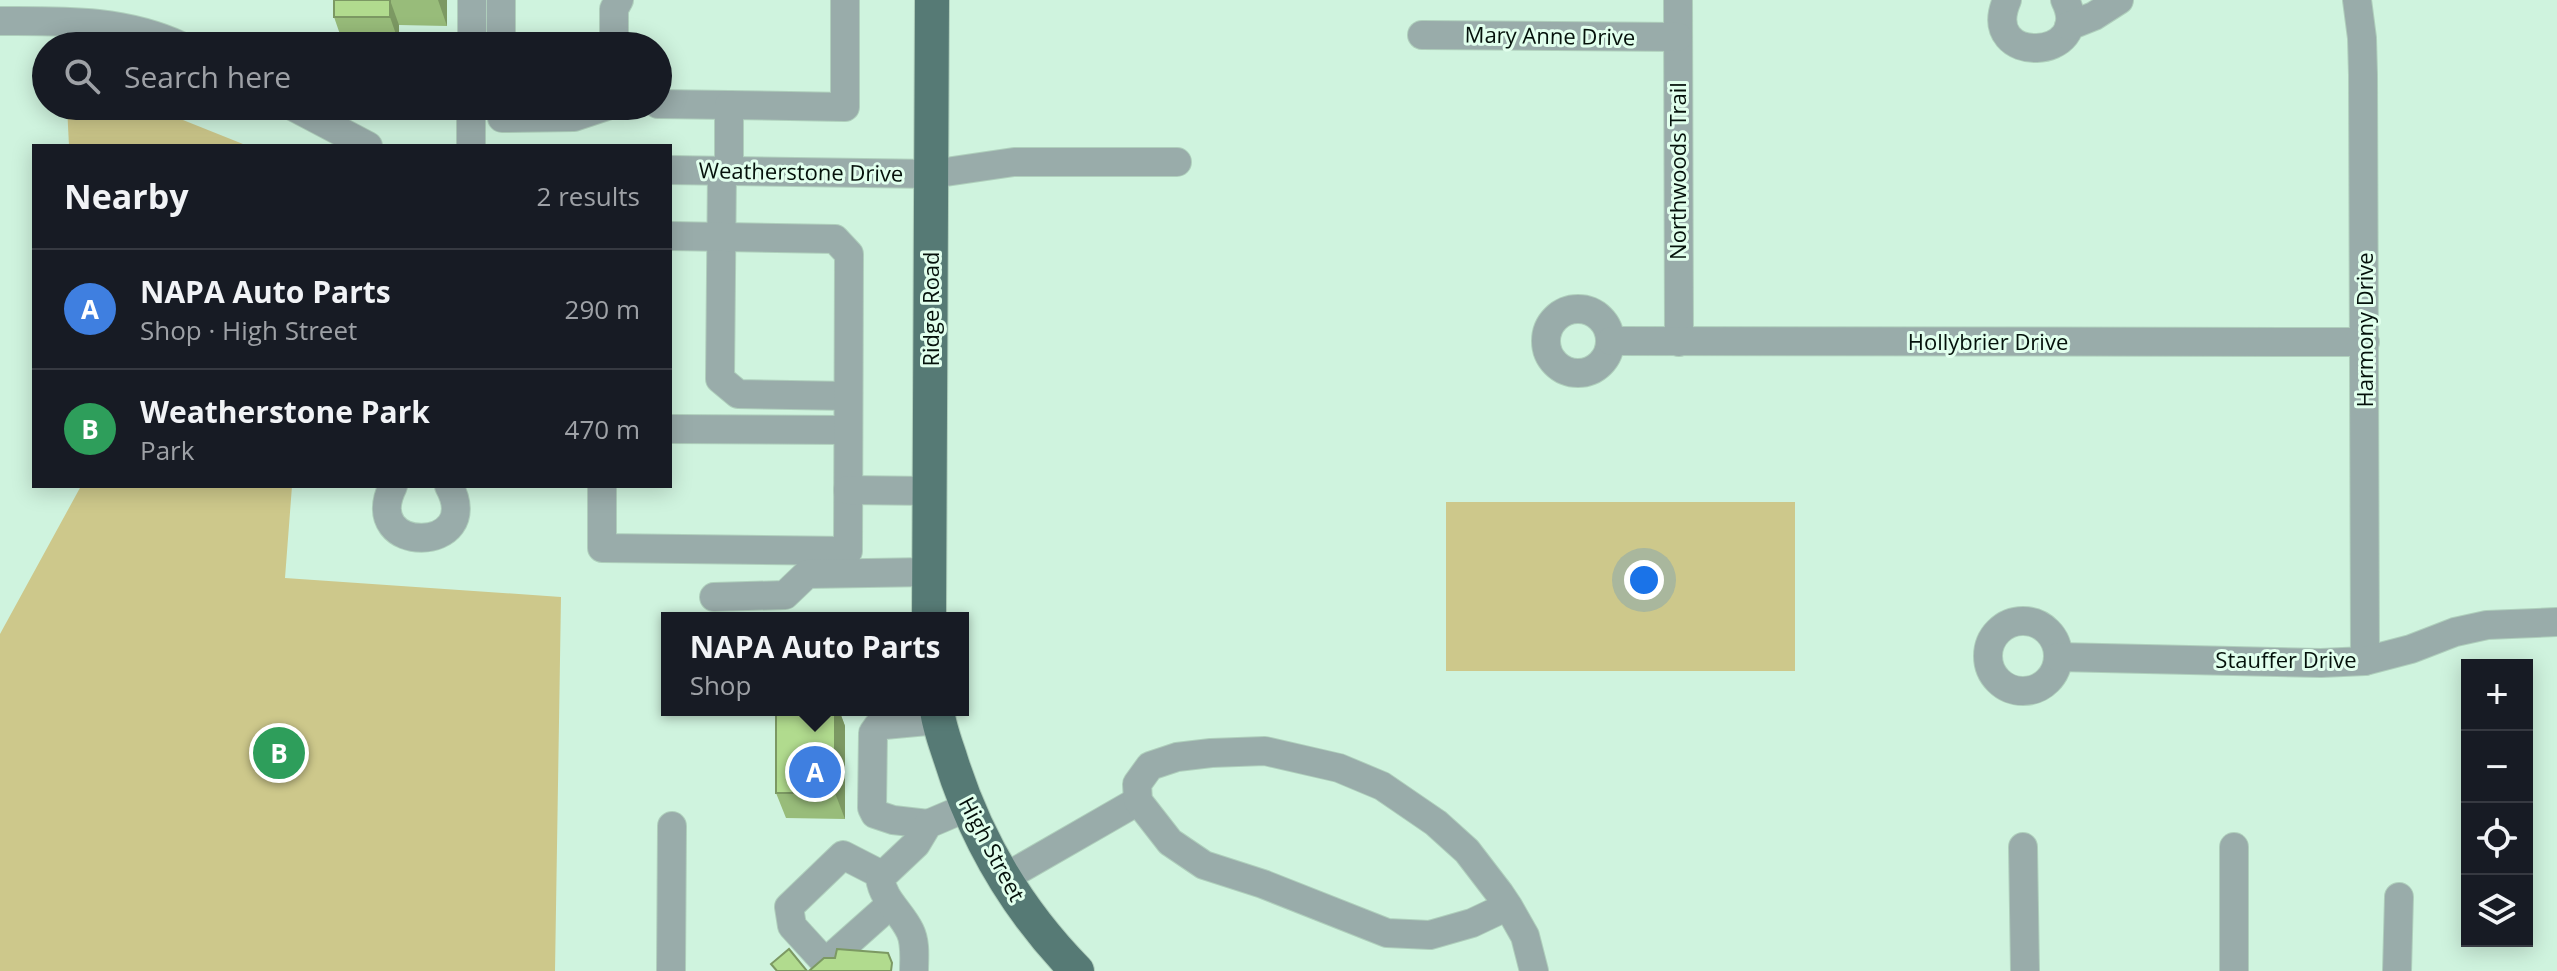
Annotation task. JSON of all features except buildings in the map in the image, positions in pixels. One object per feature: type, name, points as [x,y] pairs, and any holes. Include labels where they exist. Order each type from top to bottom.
[{"type":"main road","name":"Ridge Road","points":[[929,612],[932,0]]},
{"type":"main road","name":"High Street","points":[[938,716],[968,807],[1004,878],[1025,910],[1077,971]]},
{"type":"street","points":[[472,0],[472,32]]},
{"type":"street","points":[[501,0],[501,32]]},
{"type":"street","points":[[614,32],[614,9],[619,0]]},
{"type":"street","points":[[672,104],[845,107],[845,0]]},
{"type":"street","name":"Northwoods Trail","points":[[1678,0],[1679,342]]},
{"type":"street","points":[[2007,0],[2002,20],[2006,31],[2022,47],[2045,49],[2064,36],[2067,13],[2094,16],[2119,0]]},
{"type":"street","name":"Harmony Drive","points":[[2357,0],[2362,38],[2365,661]]},
{"type":"street","points":[[0,21],[89,21],[141,32]]},
{"type":"street","name":"Mary Anne Drive","points":[[1422,35],[1678,37]]},
{"type":"street","points":[[729,105],[721,237],[720,379],[738,394],[848,396]]},
{"type":"street","points":[[319,120],[364,144]]},
{"type":"street","points":[[471,120],[471,144]]},
{"type":"street","name":"Weatherstone Drive","points":[[672,170],[932,174],[1014,162],[1177,162]]},
{"type":"street","points":[[602,488],[602,548],[848,551],[849,254],[835,239],[672,236]]},
{"type":"street","name":"Hollybrier Drive","points":[[1611,341],[2365,342]]},
{"type":"street","points":[[672,429],[848,430]]},
{"type":"street","points":[[392,488],[388,496],[389,517],[403,534],[424,540],[445,530],[452,521],[455,498],[450,488]]},
{"type":"street","points":[[848,490],[930,491]]},
{"type":"street","points":[[714,597],[786,607],[807,574],[929,572]]},
{"type":"street","name":"Stauffer Drive","points":[[2058,657],[2321,663],[2365,661],[2487,625],[2557,622]]},
{"type":"street","points":[[933,716],[878,726],[873,733],[872,808],[875,814],[893,820],[928,824],[968,807]]},
{"type":"street","points":[[1508,906],[1472,923],[1430,935],[1387,933],[1263,884],[1204,865],[1170,842],[1138,801],[1137,784],[1150,766],[1177,757],[1265,751],[1339,768],[1382,786],[1436,823],[1467,851],[1508,906],[1525,936],[1534,971]]},
{"type":"street","points":[[1004,878],[1138,801]]},
{"type":"street","points":[[914,971],[912,938],[882,887],[882,875],[916,844],[928,824]]},
{"type":"street","points":[[671,971],[672,826]]},
{"type":"street","points":[[2023,847],[2025,971]]},
{"type":"street","points":[[2234,847],[2234,971]]},
{"type":"street","points":[[882,875],[843,855],[789,907],[789,919],[827,961],[891,904]]},
{"type":"street","points":[[2397,971],[2399,897]]},
{"type":"shaded area","points":[[68,120],[183,120],[243,144],[69,144]]},
{"type":"shaded area","points":[[80,488],[292,488],[285,578],[561,597],[555,971],[0,971],[0,634]]},
{"type":"shaded area","points":[[1446,502],[1795,502],[1795,671],[1446,671]]},
{"type":"place","name":"Weatherstone Park","points":[[279,753]]},
{"type":"place","name":"NAPA Auto Parts","points":[[815,772]]}]
